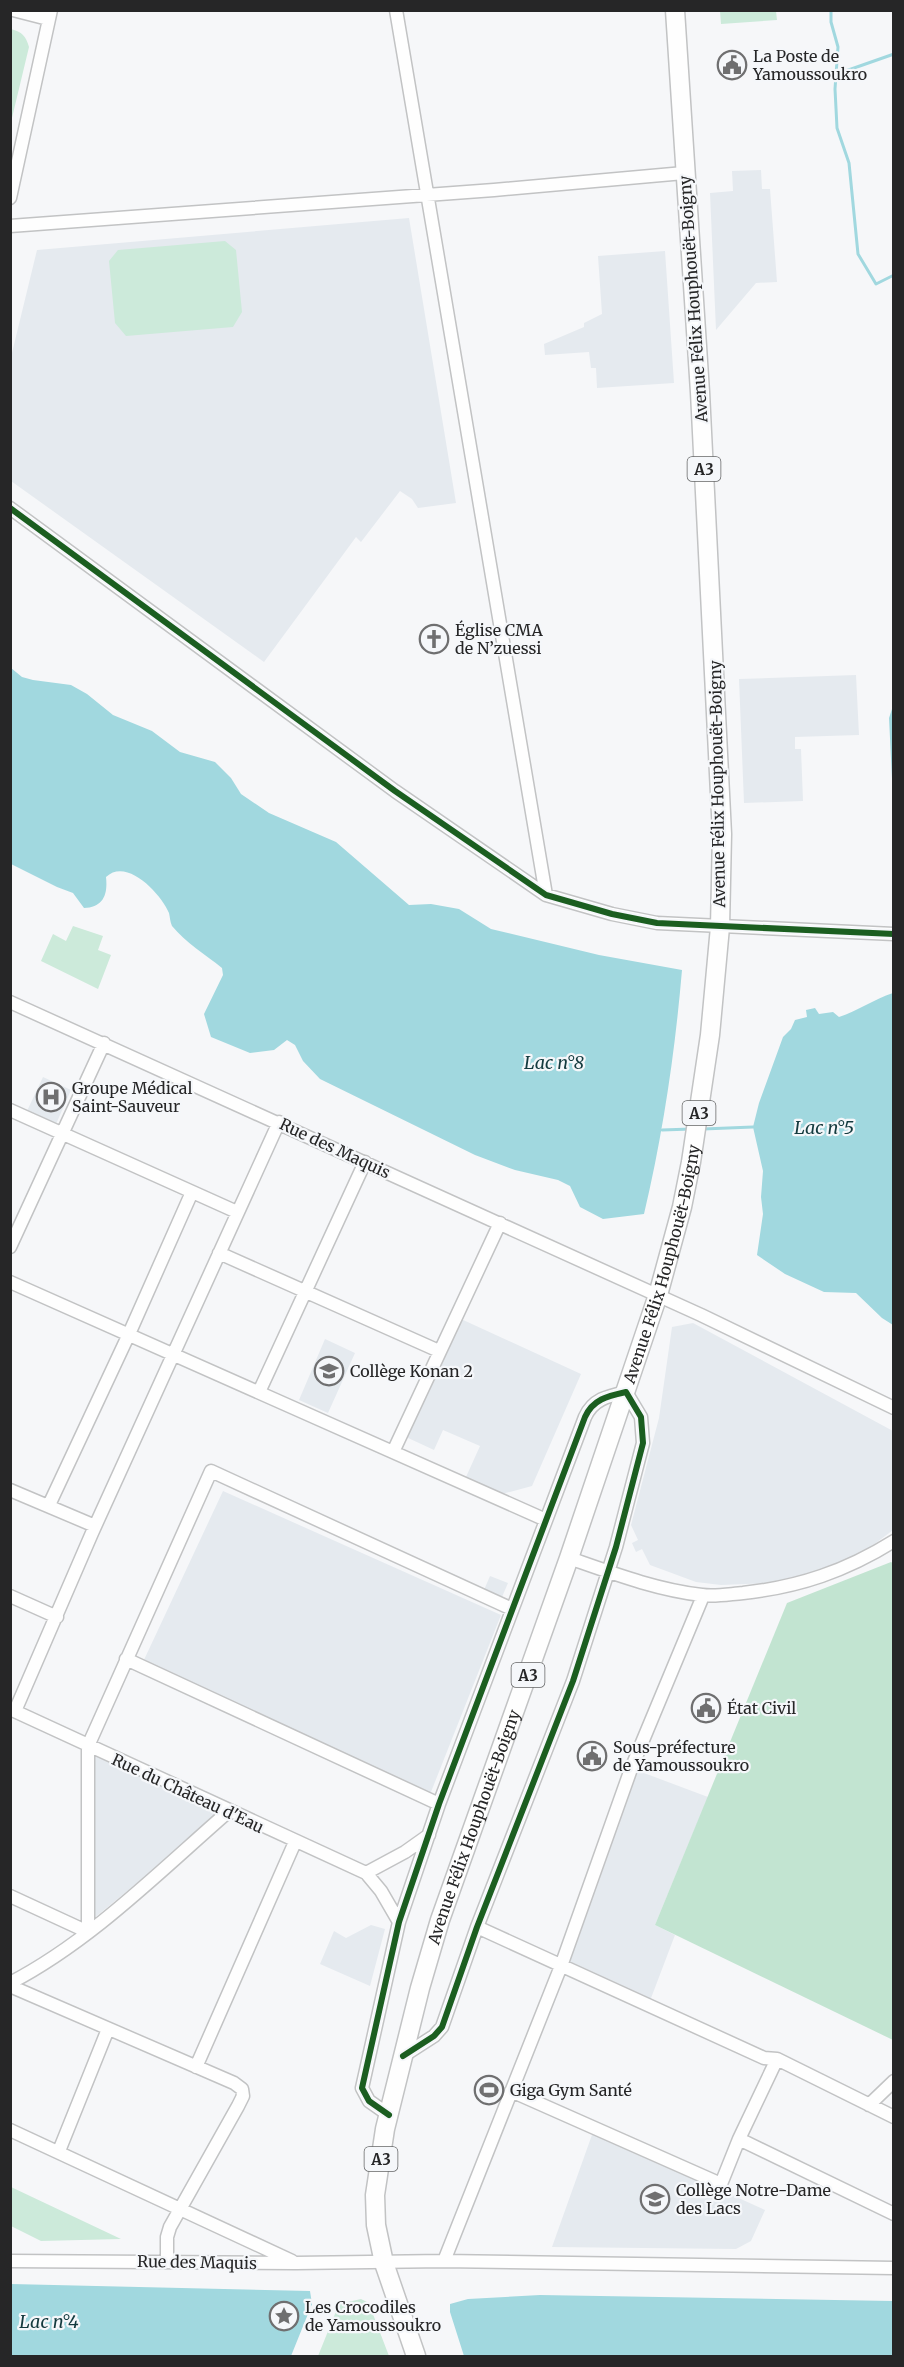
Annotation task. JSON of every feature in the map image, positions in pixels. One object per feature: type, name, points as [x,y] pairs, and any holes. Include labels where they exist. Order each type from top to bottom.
[{"type":"highway","name":"Avenue Félix Houphouët-Boigny","points":[[384,2263],[376,2225],[375,2195],[385,2129],[403,2056],[440,1920],[569,1558],[658,1295],[682,1207],[710,1035],[720,927],[722,834],[700,392],[675,10]]},
{"type":"highway","name":"A3","points":[[384,2263],[416,2356]]},
{"type":"street","points":[[10,198],[49,15],[13,10]]},
{"type":"street","points":[[396,10],[546,895]]},
{"type":"street","points":[[10,226],[428,195],[684,173]]},
{"type":"street","points":[[10,508],[395,790],[546,895],[612,914],[657,923],[894,934]]},
{"type":"street","name":"Rue des Maquis","points":[[10,1002],[658,1295],[894,1408]]},
{"type":"street","points":[[10,1247],[104,1043]]},
{"type":"street","points":[[10,1110],[237,1212]]},
{"type":"street","points":[[13,1710],[279,1122]]},
{"type":"street","points":[[259,1392],[365,1162]]},
{"type":"street","points":[[49,1505],[192,1192]]},
{"type":"street","points":[[393,1452],[500,1223]]},
{"type":"street","points":[[219,1253],[440,1351]]},
{"type":"street","points":[[10,1282],[174,1353],[546,1521]]},
{"type":"street","points":[[389,2115],[369,2101],[362,2088],[399,1922],[439,1804],[588,1409],[607,1397],[626,1392],[641,1417],[644,1443],[609,1571],[573,1681],[477,1927],[442,2028],[434,2036],[403,2056]]},
{"type":"street","points":[[88,1932],[88,1746],[211,1471],[512,1609]]},
{"type":"street","points":[[10,1490],[95,1526]]},
{"type":"street","points":[[569,1558],[662,1588],[703,1596],[778,1589],[801,1583],[848,1567],[894,1541]]},
{"type":"street","points":[[10,1596],[57,1617]]},
{"type":"street","points":[[444,2261],[561,1966],[631,1769],[703,1596]]},
{"type":"street","points":[[126,1659],[439,1804]]},
{"type":"street","name":"Rue du Château d'Eau","points":[[13,1710],[366,1873],[381,1891],[399,1922]]},
{"type":"street","points":[[10,1985],[39,1968],[88,1932],[229,1811]]},
{"type":"street","points":[[366,1873],[405,1852],[429,1835]]},
{"type":"street","points":[[196,2067],[295,1842]]},
{"type":"street","points":[[10,1896],[88,1932]]},
{"type":"street","points":[[477,1927],[764,2058],[777,2059],[894,2116]]},
{"type":"street","points":[[10,1985],[240,2085],[243,2096],[179,2210],[167,2237],[167,2261]]},
{"type":"street","points":[[59,2151],[108,2029]]},
{"type":"street","points":[[511,2091],[720,2184],[738,2139],[777,2059]]},
{"type":"street","points":[[869,2105],[894,2081]]},
{"type":"street","points":[[10,2130],[296,2263]]},
{"type":"street","points":[[738,2139],[894,2214]]},
{"type":"street","name":"Rue des Maquis","points":[[10,2261],[384,2263],[444,2261],[894,2268]]},
{"type":"shaded area","points":[[761,170],[762,189],[770,189],[777,282],[756,283],[716,330],[710,193],[733,191],[732,171]]},
{"type":"shaded area","points":[[409,218],[456,503],[418,508],[412,499],[400,491],[361,542],[356,537],[264,662],[11,481],[11,357],[37,250]]},
{"type":"shaded area","points":[[665,251],[674,383],[597,388],[596,368],[591,368],[589,352],[545,355],[544,344],[584,327],[584,323],[602,314],[598,256]]},
{"type":"shaded area","points":[[856,675],[859,735],[795,737],[795,749],[801,749],[803,801],[744,803],[739,679]]},
{"type":"shaded area","name":"Groupe Médical Saint-Sauveur","points":[[43,1077],[71,1090],[56,1124],[27,1111]]},
{"type":"shaded area","points":[[461,1319],[581,1374],[532,1486],[502,1494],[466,1477],[480,1446],[443,1430],[434,1450],[406,1437]]},
{"type":"shaded area","points":[[693,1323],[893,1431],[893,1530],[864,1552],[805,1576],[770,1583],[721,1585],[696,1582],[650,1565],[642,1549],[636,1552],[632,1543],[638,1540],[631,1525],[659,1418],[672,1327]]},
{"type":"shaded area","name":"Collège Konan 2","points":[[325,1339],[355,1353],[328,1413],[299,1400]]},
{"type":"shaded area","points":[[223,1491],[501,1615],[429,1797],[143,1662]]},
{"type":"shaded area","points":[[490,1576],[508,1583],[502,1597],[484,1590]]},
{"type":"shaded area","points":[[90,1751],[221,1814],[93,1919]]},
{"type":"shaded area","points":[[636,1770],[708,1797],[655,1925],[675,1935],[648,2006],[561,1966]]},
{"type":"shaded area","points":[[371,1925],[385,1929],[370,1986],[320,1964],[334,1931],[346,1938]]},
{"type":"shaded area","name":"Collège Notre-Dame des Lacs","points":[[593,2132],[765,2210],[751,2241],[736,2249],[552,2247]]},
{"type":"green space","points":[[720,11],[776,11],[777,20],[721,24]]},
{"type":"green space","points":[[11,29],[23,35],[29,47],[11,122]]},
{"type":"green space","points":[[225,241],[236,250],[242,312],[233,327],[126,336],[115,323],[109,261],[118,250]]},
{"type":"green space","points":[[73,926],[103,936],[98,950],[111,955],[98,989],[41,961],[53,934],[66,941]]},
{"type":"green space","points":[[891,1562],[894,1564],[893,2040],[655,1925],[787,1603]]},
{"type":"green space","points":[[11,2187],[121,2239],[41,2241],[11,2226]]},
{"type":"green space","points":[[361,2299],[367,2302],[371,2309],[389,2356],[318,2356],[339,2304]]},
{"type":"water","name":"Lac n°8","points":[[11,668],[22,677],[71,685],[87,694],[113,715],[152,731],[180,752],[215,762],[231,778],[241,794],[269,813],[336,842],[409,905],[431,904],[459,909],[491,929],[599,955],[682,970],[668,1093],[644,1214],[603,1219],[580,1207],[570,1186],[558,1180],[515,1170],[475,1155],[320,1079],[303,1061],[295,1045],[287,1040],[274,1050],[250,1053],[211,1037],[204,1014],[223,975],[222,968],[177,932],[172,926],[165,905],[142,880],[124,872],[114,872],[106,877],[103,899],[96,905],[84,908],[73,893],[11,864]]},
{"type":"water","points":[[893,706],[893,799],[889,718]]},
{"type":"water","name":"Lac n°5","points":[[894,993],[893,1325],[882,1318],[856,1293],[824,1292],[785,1274],[757,1255],[763,1214],[761,1197],[763,1171],[753,1127],[759,1103],[783,1037],[791,1029],[795,1020],[807,1017],[806,1010],[815,1008],[819,1014],[833,1012],[839,1017]]},
{"type":"water","name":"Lac n°4","points":[[11,2284],[310,2291],[312,2304],[291,2356],[11,2356]]},
{"type":"water","points":[[540,2295],[893,2301],[893,2356],[464,2356],[450,2312],[450,2304],[468,2299]]},
{"type":"waterway","points":[[831,10],[831,22],[838,47],[835,89],[837,128],[849,163],[858,254],[876,284],[894,275]]},
{"type":"waterway","points":[[837,74],[894,54]]},
{"type":"waterway","points":[[703,1129],[753,1127]]},
{"type":"waterway","points":[[662,1130],[691,1129]]},
{"type":"cycle path","points":[[10,508],[395,791],[546,895],[612,914],[657,923],[894,934]]},
{"type":"cycle path","points":[[389,2115],[369,2101],[362,2088],[399,1922],[439,1804],[585,1417],[597,1402],[626,1392],[641,1417],[643,1443],[616,1547],[573,1681],[477,1927],[442,2027],[434,2036],[403,2056]]},
{"type":"place","name":"La Poste de Yamoussoukro","points":[[732,65]]},
{"type":"place","name":"Église CMA de N’zuessi","points":[[434,639]]},
{"type":"place","name":"Groupe Médical Saint-Sauveur","points":[[51,1097]]},
{"type":"place","name":"Collège Konan 2","points":[[329,1371]]},
{"type":"place","name":"État Civil","points":[[706,1708]]},
{"type":"place","name":"Sous-préfecture de Yamoussoukro","points":[[592,1756]]},
{"type":"place","name":"Giga Gym Santé","points":[[489,2090]]},
{"type":"place","name":"Collège Notre-Dame des Lacs","points":[[655,2199]]},
{"type":"place","name":"Les Crocodiles de Yamoussoukro","points":[[284,2316]]}]
